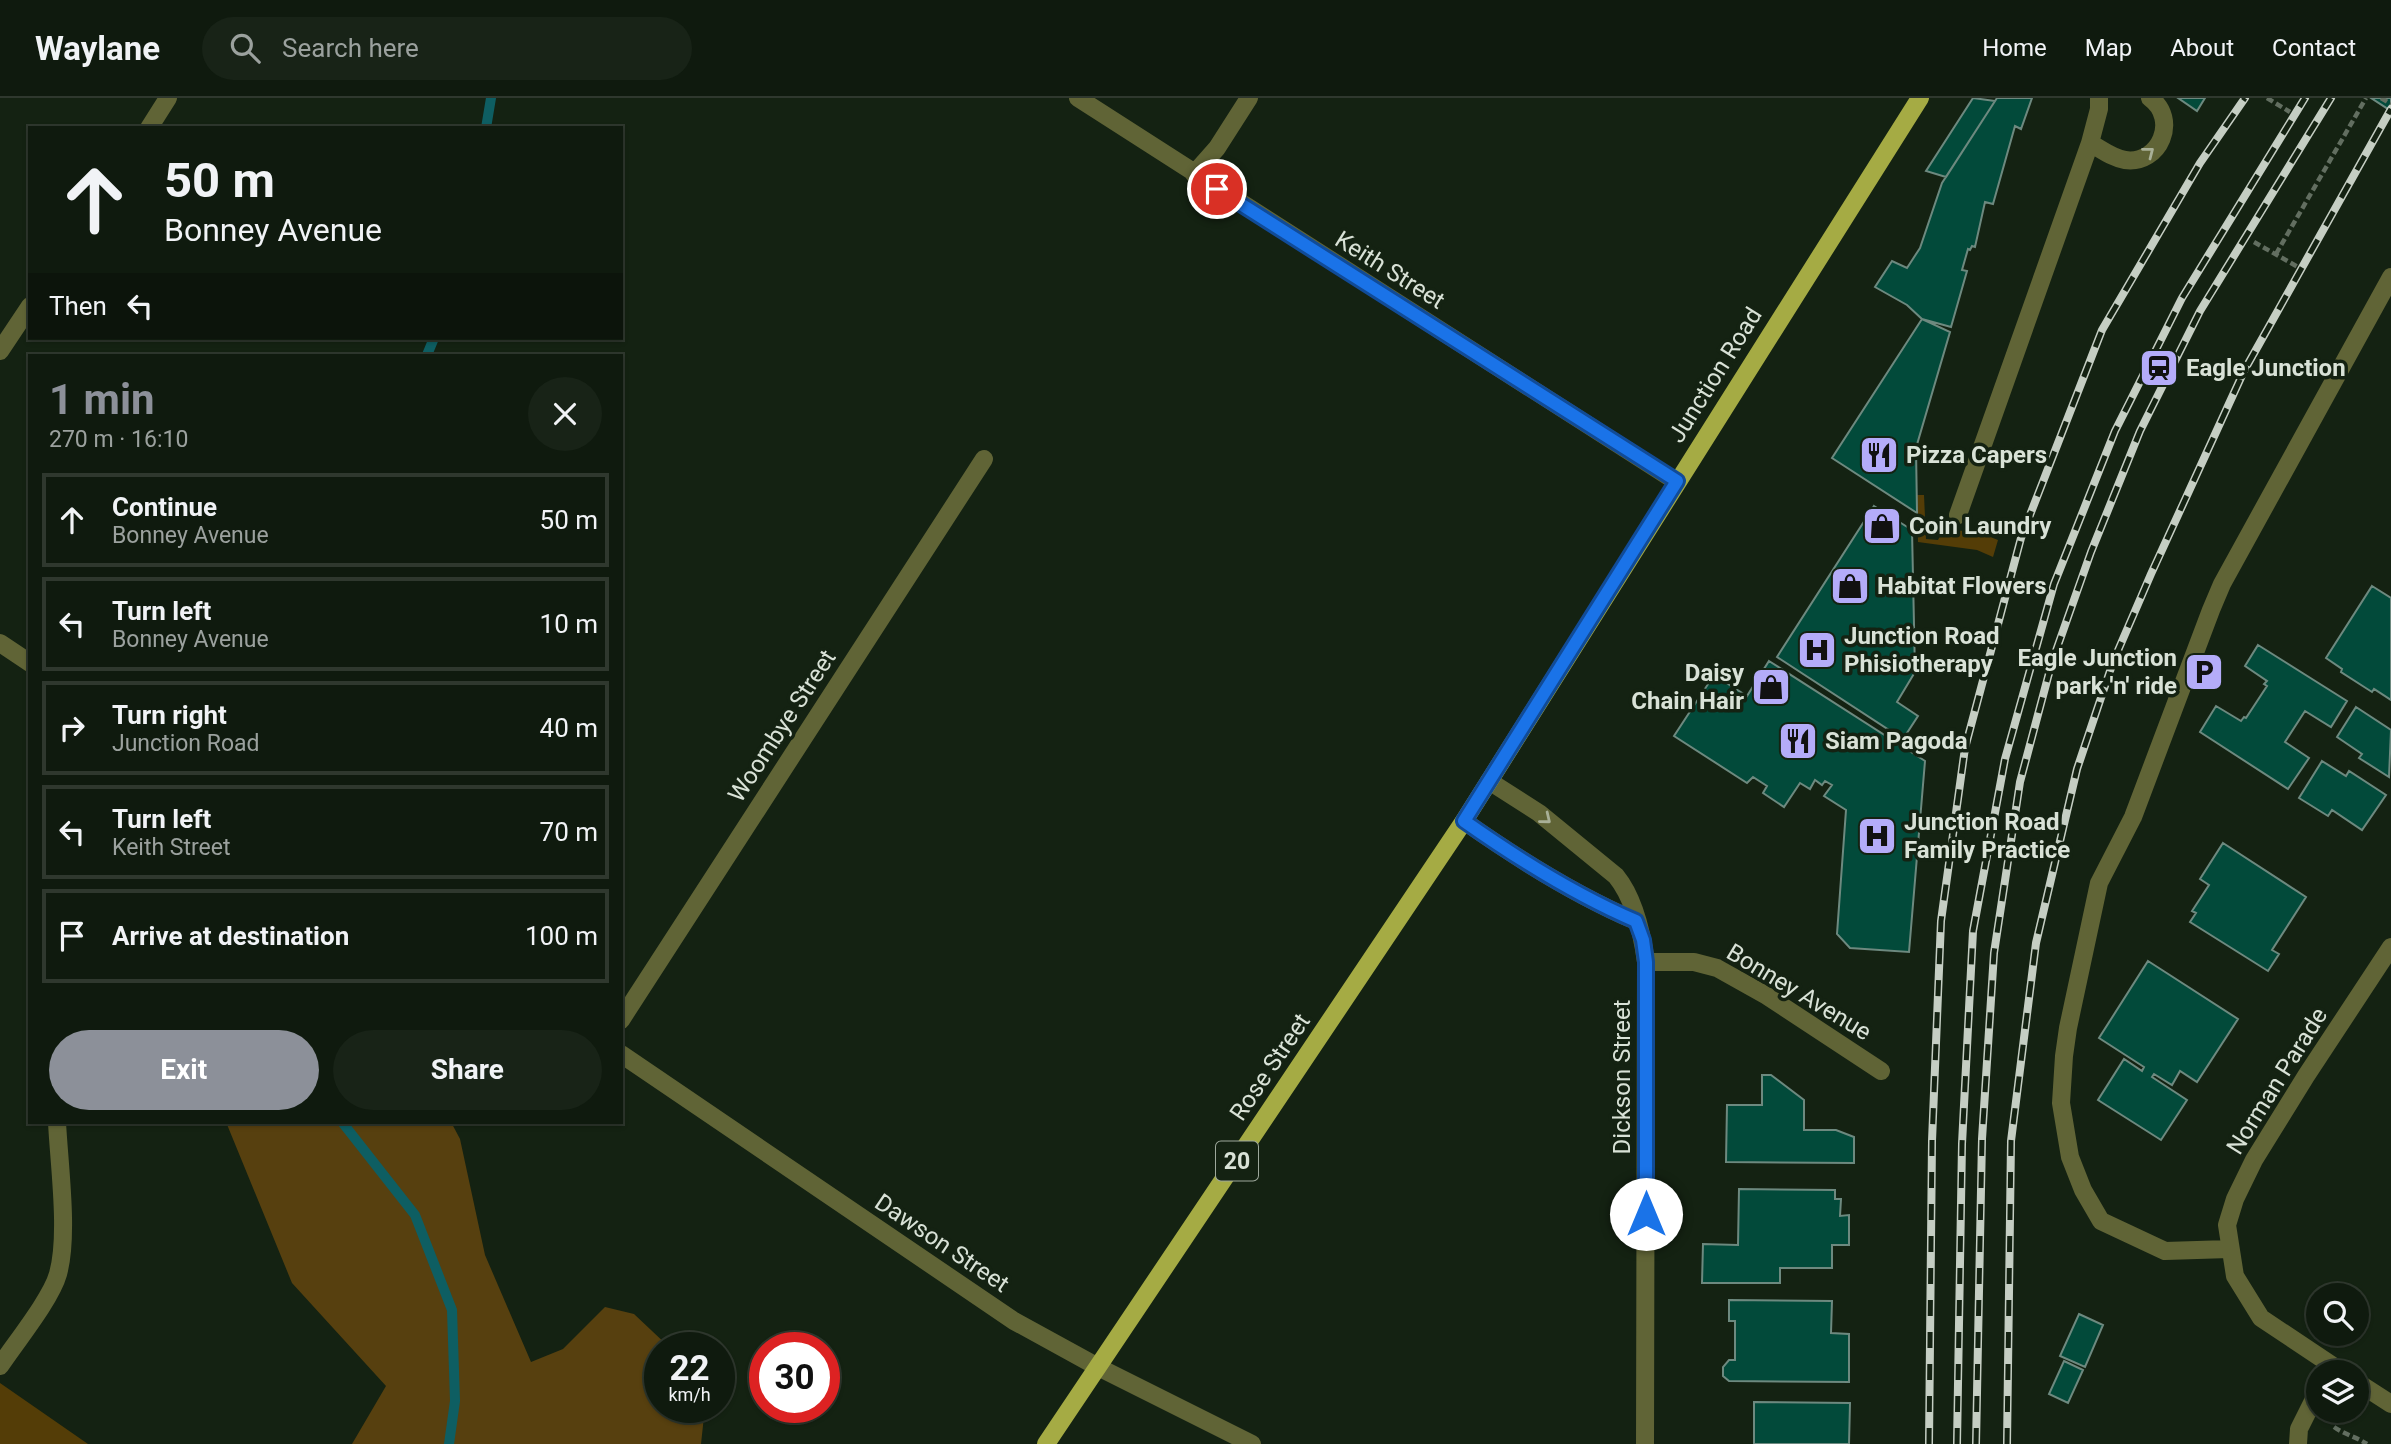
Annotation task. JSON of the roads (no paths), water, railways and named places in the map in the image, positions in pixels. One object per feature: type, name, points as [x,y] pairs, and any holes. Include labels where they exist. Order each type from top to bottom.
[{"type":"main road","name":"Junction Road","points":[[1464,821],[1920,98]]},
{"type":"main road","name":"Rose Street","points":[[1046,1444],[1464,821]]},
{"type":"street","points":[[150,126],[168,98]]},
{"type":"street","name":"Keith Street","points":[[1078,98],[1677,481]]},
{"type":"street","points":[[1194,174],[1217,148],[1249,98]]},
{"type":"street","points":[[1958,515],[2095,131],[2099,98]]},
{"type":"street","points":[[2090,143],[2117,159],[2127,161],[2139,160],[2153,153],[2162,140],[2165,124],[2161,109],[2150,98]]},
{"type":"street","points":[[2319,1360],[2261,1318],[2235,1276],[2229,1250],[2165,1251],[2101,1221],[2083,1190],[2070,1157],[2062,1103],[2064,1056],[2099,883],[2133,817],[2222,584],[2391,277]]},
{"type":"street","points":[[0,351],[28,309]]},
{"type":"street","name":"Woombye Street","points":[[623,1017],[984,458]]},
{"type":"street","points":[[0,643],[28,662]]},
{"type":"street","points":[[1489,781],[1539,813],[1616,876],[1626,888],[1643,940],[1646,962]]},
{"type":"street","points":[[1464,821],[1512,854],[1601,906],[1636,921]]},
{"type":"street","name":"Norman Parade","points":[[2229,1250],[2227,1225],[2235,1199],[2254,1160],[2391,947]]},
{"type":"street","name":"Bonney Avenue","points":[[1646,962],[1693,962],[1717,968],[1767,996],[1881,1071]]},
{"type":"street","name":"Dickson Street","points":[[1645,1444],[1646,962]]},
{"type":"street","name":"Dawson Street","points":[[623,1055],[1014,1321],[1098,1367],[1252,1444]]},
{"type":"street","points":[[0,1366],[58,1276],[63,1240],[57,1124]]},
{"type":"street","points":[[2369,1390],[2391,1404]]},
{"type":"street","points":[[2298,1444],[2299,1429],[2306,1415]]},
{"type":"waterway","points":[[486,126],[491,98]]},
{"type":"waterway","points":[[427,354],[433,340]]},
{"type":"waterway","points":[[344,1124],[415,1215],[452,1310],[455,1401],[449,1444]]},
{"type":"railway","points":[[1929,1444],[1932,1141],[1941,921],[1965,748],[2021,538],[2102,330],[2200,163],[2245,98]]},
{"type":"railway","points":[[1957,1444],[1962,1144],[1973,931],[2005,759],[2054,584],[2115,431],[2182,298],[2305,98]]},
{"type":"railway","points":[[1976,1444],[1982,1139],[1994,953],[2020,782],[2052,662],[2091,552],[2140,431],[2200,311],[2331,98]]},
{"type":"railway","points":[[2007,1444],[2011,1141],[2036,943],[2077,769],[2113,662],[2244,371],[2391,109]]},
{"type":"place","name":"Eagle Junction","points":[[2159,368]]},
{"type":"place","name":"Pizza Capers","points":[[1879,455]]},
{"type":"place","name":"Coin Laundry","points":[[1882,526]]},
{"type":"place","name":"Habitat Flowers","points":[[1850,586]]},
{"type":"place","name":"Junction Road Phisiotherapy","points":[[1817,650]]},
{"type":"place","name":"Eagle Junction park 'n' ride","points":[[2204,672]]},
{"type":"place","name":"Daisy Chain Hair","points":[[1771,687]]},
{"type":"place","name":"Siam Pagoda","points":[[1798,741]]},
{"type":"place","name":"Junction Road Family Practice","points":[[1877,836]]}]
